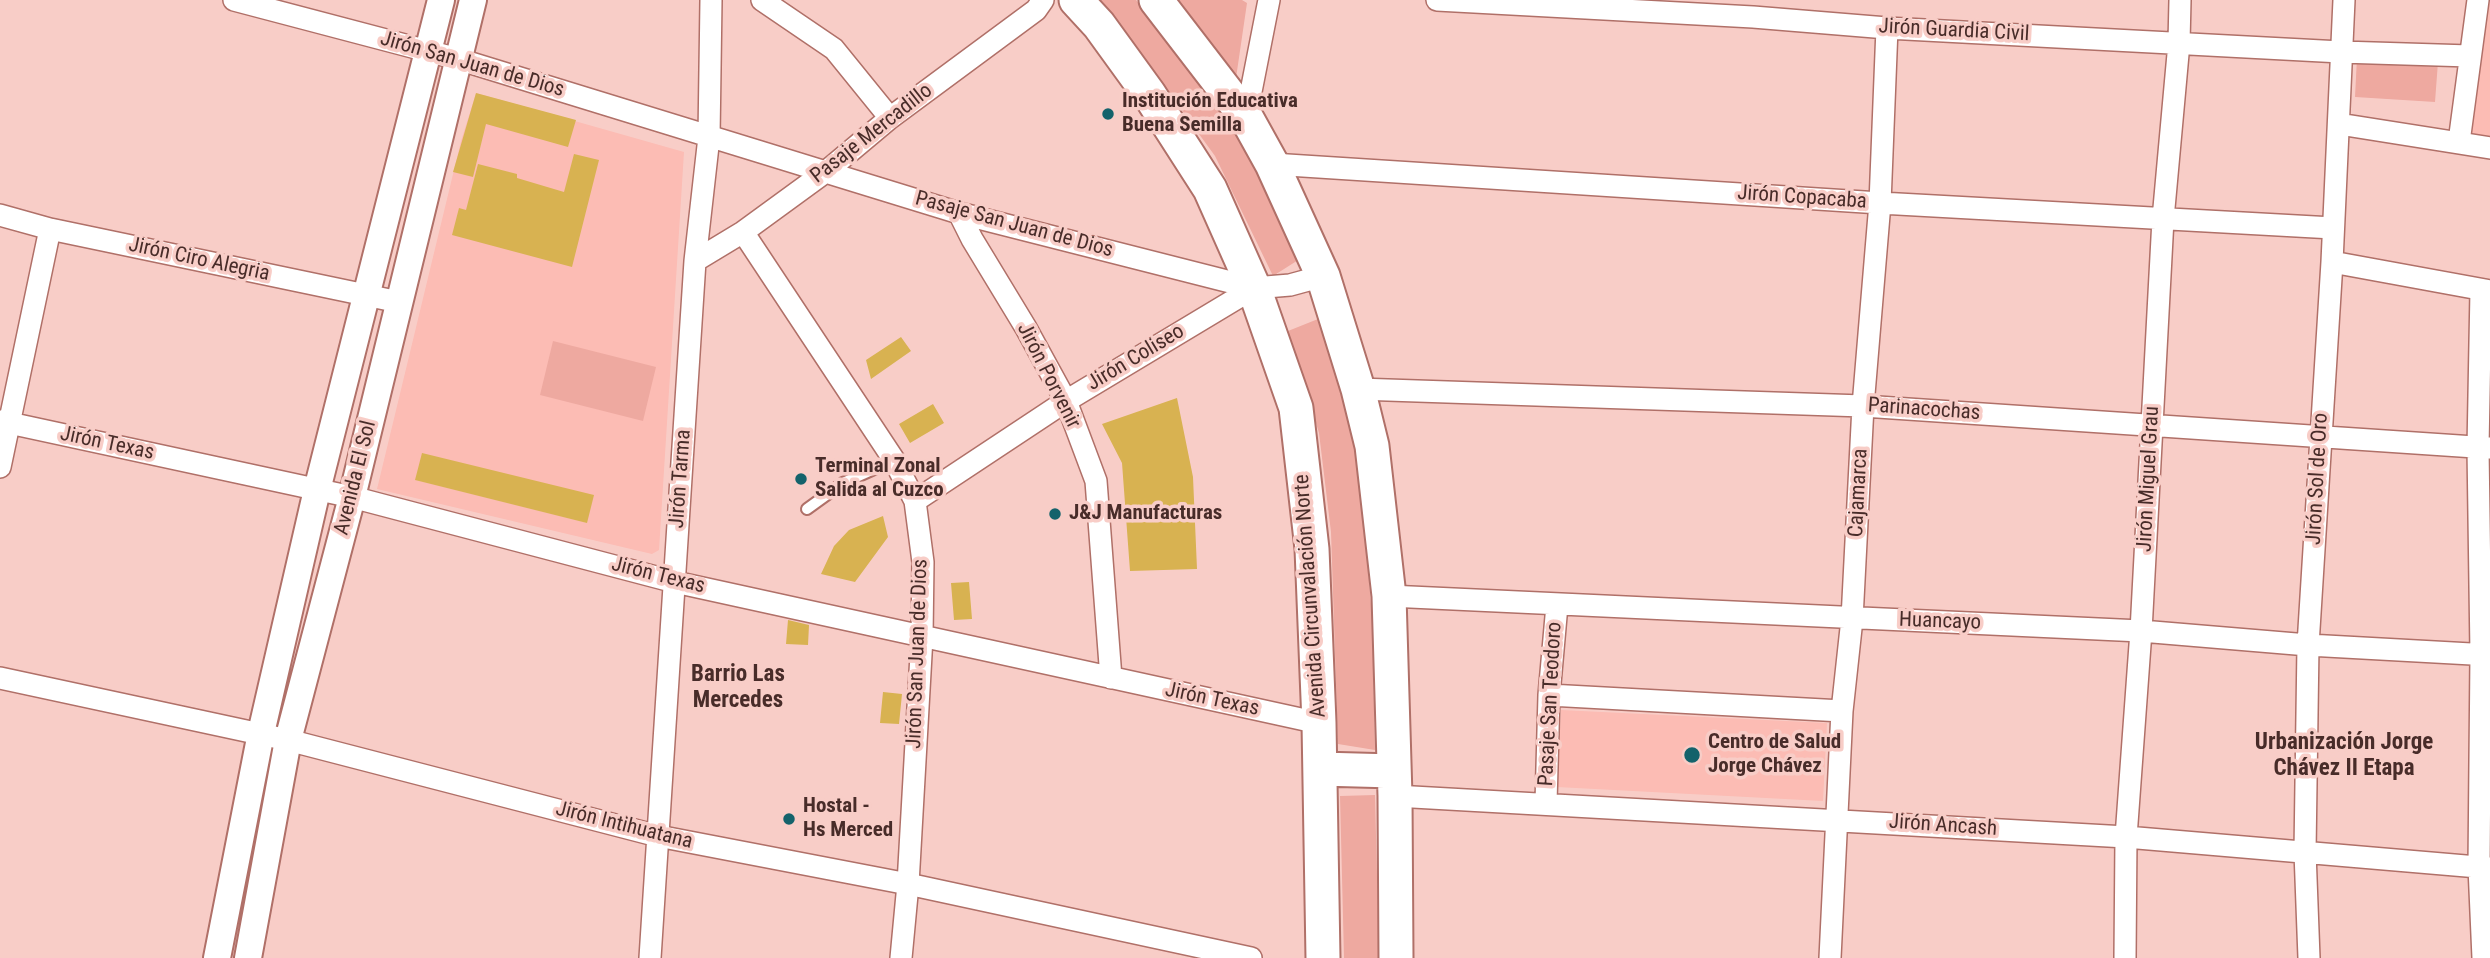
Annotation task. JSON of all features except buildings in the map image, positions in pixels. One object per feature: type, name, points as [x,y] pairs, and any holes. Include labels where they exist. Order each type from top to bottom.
[{"type":"highway","name":"Avenida Circunvalación Norte","points":[[1076,0],[1099,25],[1149,94],[1210,189],[1254,288],[1296,408],[1312,549],[1319,723],[1323,958]]},
{"type":"highway","points":[[1156,0],[1246,117],[1272,164],[1323,276],[1372,446],[1389,596],[1395,783],[1396,958]]},
{"type":"highway","points":[[1320,769],[1395,783]]},
{"type":"street","name":"Jirón San Juan de Dios","points":[[234,0],[428,50],[709,136]]},
{"type":"street","name":"Avenida El Sol","points":[[217,958],[261,733],[317,490],[441,0]]},
{"type":"street","name":"Avenida El Sol","points":[[248,958],[288,740],[352,497],[473,0]]},
{"type":"street","name":"Jirón Tarma","points":[[650,958],[695,261],[709,136],[710,0]]},
{"type":"street","points":[[762,0],[834,49],[890,118]]},
{"type":"street","name":"Pasaje Mercadillo","points":[[695,261],[743,232],[828,170],[890,118],[1036,10],[1044,0]]},
{"type":"street","points":[[1246,117],[1269,0]]},
{"type":"street","name":"Jirón Guardia Civil","points":[[1437,0],[1757,8],[1887,28],[2341,52],[2470,56]]},
{"type":"street","name":"Jirón Miguel Grau","points":[[2125,958],[2126,837],[2141,631],[2163,219],[2179,43],[2180,0]]},
{"type":"street","name":"Jirón Sol de Oro","points":[[2309,958],[2305,852],[2308,645],[2332,262],[2344,0]]},
{"type":"street","points":[[2459,142],[2478,0]]},
{"type":"street","name":"Cajamarca","points":[[1830,958],[1842,711],[1852,619],[1863,406],[1880,203],[1887,28]]},
{"type":"street","points":[[2339,124],[2490,148]]},
{"type":"street","name":"Pasaje San Juan de Dios","points":[[709,136],[959,212],[1254,288],[1290,285],[1323,276]]},
{"type":"street","name":"Jirón Copacaba","points":[[1272,164],[1880,203],[2333,228]]},
{"type":"street","name":"Jirón Porvenir","points":[[959,212],[1066,401],[1096,481],[1111,678]]},
{"type":"street","name":"Jirón Ciro Alegria","points":[[0,215],[50,229],[399,302]]},
{"type":"street","points":[[0,467],[5,422],[50,229]]},
{"type":"street","name":"Jirón San Juan de Dios","points":[[743,232],[894,460],[915,500],[923,562],[922,637],[908,884],[901,958]]},
{"type":"street","points":[[2332,262],[2486,291],[2483,958]]},
{"type":"street","name":"Jirón Coliseo","points":[[915,500],[1066,401],[1254,288]]},
{"type":"street","name":"Parinacochas","points":[[1357,389],[1863,406],[2484,448]]},
{"type":"street","name":"Jirón Texas","points":[[5,422],[352,497],[675,582],[1319,723]]},
{"type":"street","name":"Huancayo","points":[[1389,596],[2141,631],[2308,645],[2485,654]]},
{"type":"street","name":"Pasaje San Teodoro","points":[[1546,803],[1549,695],[1557,605]]},
{"type":"street","name":"Jirón Intihuatana","points":[[0,678],[261,733],[658,836],[908,884],[1251,958]]},
{"type":"street","points":[[1549,695],[1842,711]]},
{"type":"street","name":"Jirón Ancash","points":[[1395,783],[1546,803],[2126,837],[2485,867]]},
{"type":"lane","points":[[807,509],[843,483],[894,460]]},
{"type":"shaded area","points":[[1094,0],[1136,0],[1184,61],[1250,155],[1303,257],[1273,276],[1215,156],[1151,68]]},
{"type":"shaded area","points":[[1175,0],[1242,0],[1247,3],[1236,78]]},
{"type":"shaded area","points":[[2485,0],[2490,0],[2490,140],[2465,136]]},
{"type":"shaded area","points":[[2357,57],[2438,62],[2435,102],[2355,97]]},
{"type":"shaded area","points":[[476,93],[684,152],[659,550],[652,554],[377,489],[461,141]]},
{"type":"shaded area","points":[[1323,317],[1351,415],[1362,493],[1372,617],[1375,750],[1338,744],[1331,532],[1319,433],[1288,331]]},
{"type":"shaded area","points":[[553,341],[656,367],[643,421],[540,395]]},
{"type":"shaded area","name":"Centro de Salud Jorge Chávez","points":[[1561,710],[1827,723],[1823,801],[1557,787]]},
{"type":"shaded area","points":[[1375,795],[1379,958],[1344,958],[1340,796]]},
{"type":"place","name":"Institución Educativa Buena Semilla","points":[[1108,114]]},
{"type":"place","name":"Terminal Zonal Salida al Cuzco","points":[[801,479]]},
{"type":"place","name":"J&J Manufacturas","points":[[1055,514]]},
{"type":"place","name":"Centro de Salud Jorge Chávez","points":[[1692,755]]},
{"type":"place","name":"Hostal - Hs Merced","points":[[789,819]]},
{"type":"district","name":"Barrio Las Mercedes","points":[[738,688]]},
{"type":"district","name":"Urbanización Jorge Chávez II Etapa","points":[[2344,756]]}]
